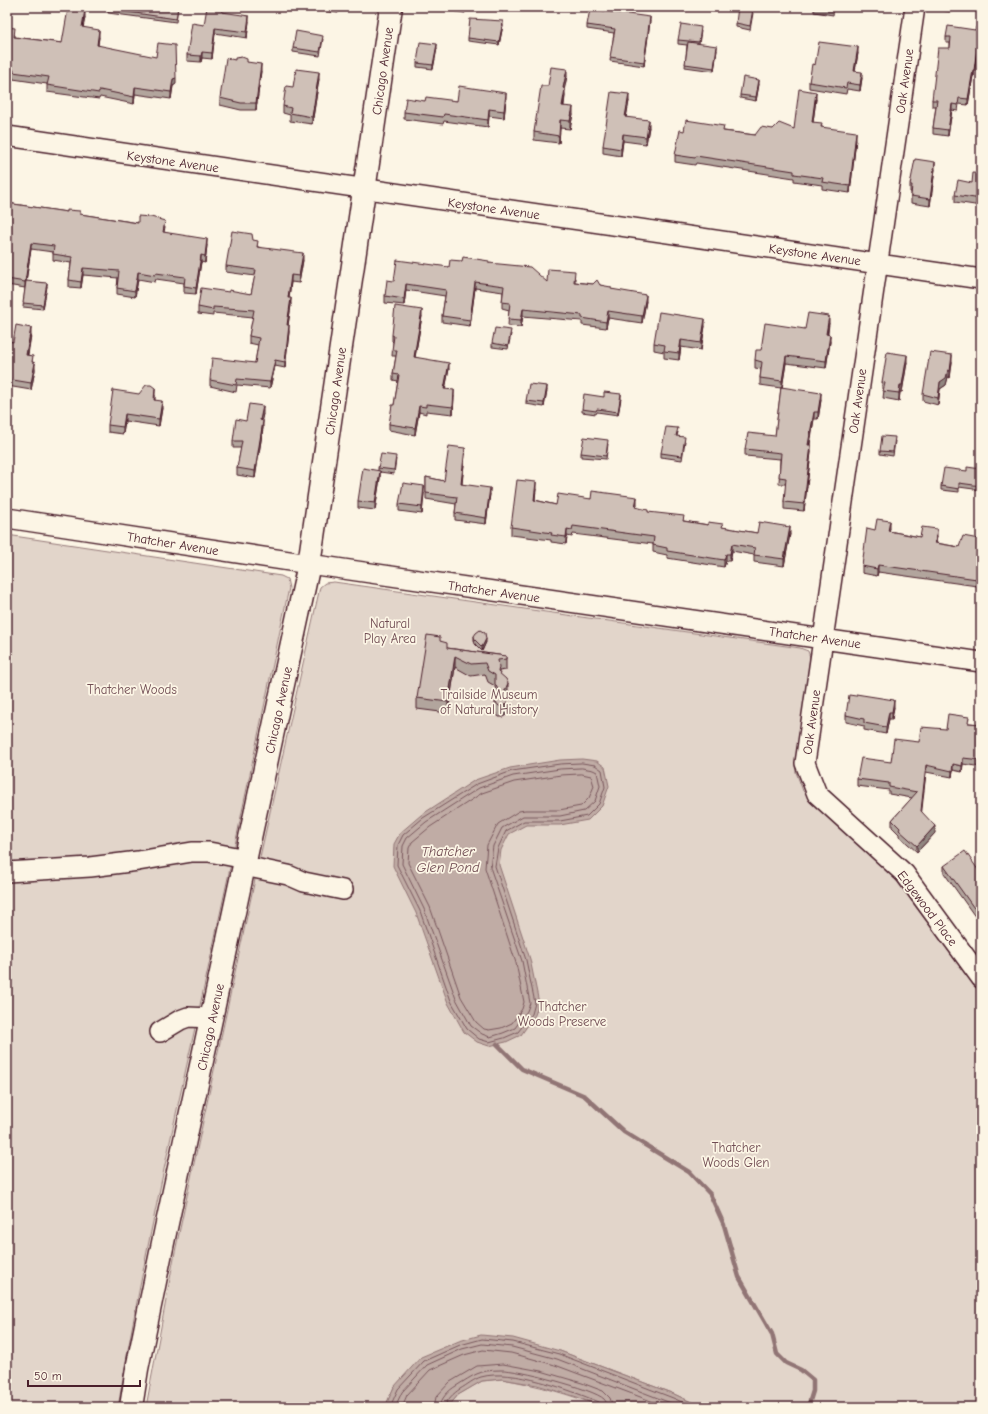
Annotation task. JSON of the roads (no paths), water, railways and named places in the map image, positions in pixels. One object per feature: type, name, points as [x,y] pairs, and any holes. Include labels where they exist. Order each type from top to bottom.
[{"type":"main road","name":"Chicago Avenue","points":[[131,1407],[140,1353],[309,564],[391,7]]},
{"type":"street","name":"Oak Avenue","points":[[817,794],[805,763],[915,7]]},
{"type":"street","name":"Keystone Avenue","points":[[7,136],[981,279]]},
{"type":"street","name":"Thatcher Avenue","points":[[7,518],[309,564],[981,662]]},
{"type":"street","name":"Edgewood Place","points":[[817,794],[905,874],[981,978]]},
{"type":"street","points":[[7,872],[90,867],[192,852],[209,852],[288,875],[304,882],[343,890]]},
{"type":"street","points":[[160,1032],[184,1018],[211,1018]]},
{"type":"water","name":"Thatcher Glen Pond","points":[[582,759],[597,761],[605,767],[609,786],[602,806],[588,820],[560,825],[526,825],[509,834],[501,850],[499,865],[530,959],[539,1003],[535,1015],[521,1035],[506,1042],[489,1046],[477,1042],[464,1032],[448,1003],[416,913],[393,866],[394,844],[400,833],[421,815],[475,780],[510,768],[560,760]]},
{"type":"water","points":[[481,1335],[513,1338],[560,1351],[674,1394],[702,1407],[602,1407],[577,1397],[537,1385],[502,1379],[482,1381],[458,1395],[448,1407],[385,1407],[394,1387],[421,1357],[459,1341]]},
{"type":"waterway","points":[[497,1044],[522,1069],[585,1096],[624,1132],[689,1172],[710,1194],[724,1225],[739,1277],[772,1334],[777,1354],[786,1363],[801,1370],[813,1380],[813,1391],[808,1407]]},
{"type":"park label","name":"Natural Play Area","points":[[390,630]]},
{"type":"park label","name":"Thatcher Woods","points":[[132,689]]},
{"type":"park label","name":"Trailside Museum of Natural History","points":[[489,702]]},
{"type":"park label","name":"Thatcher Woods Preserve","points":[[562,1014]]},
{"type":"park label","name":"Thatcher Woods Glen","points":[[736,1154]]}]
